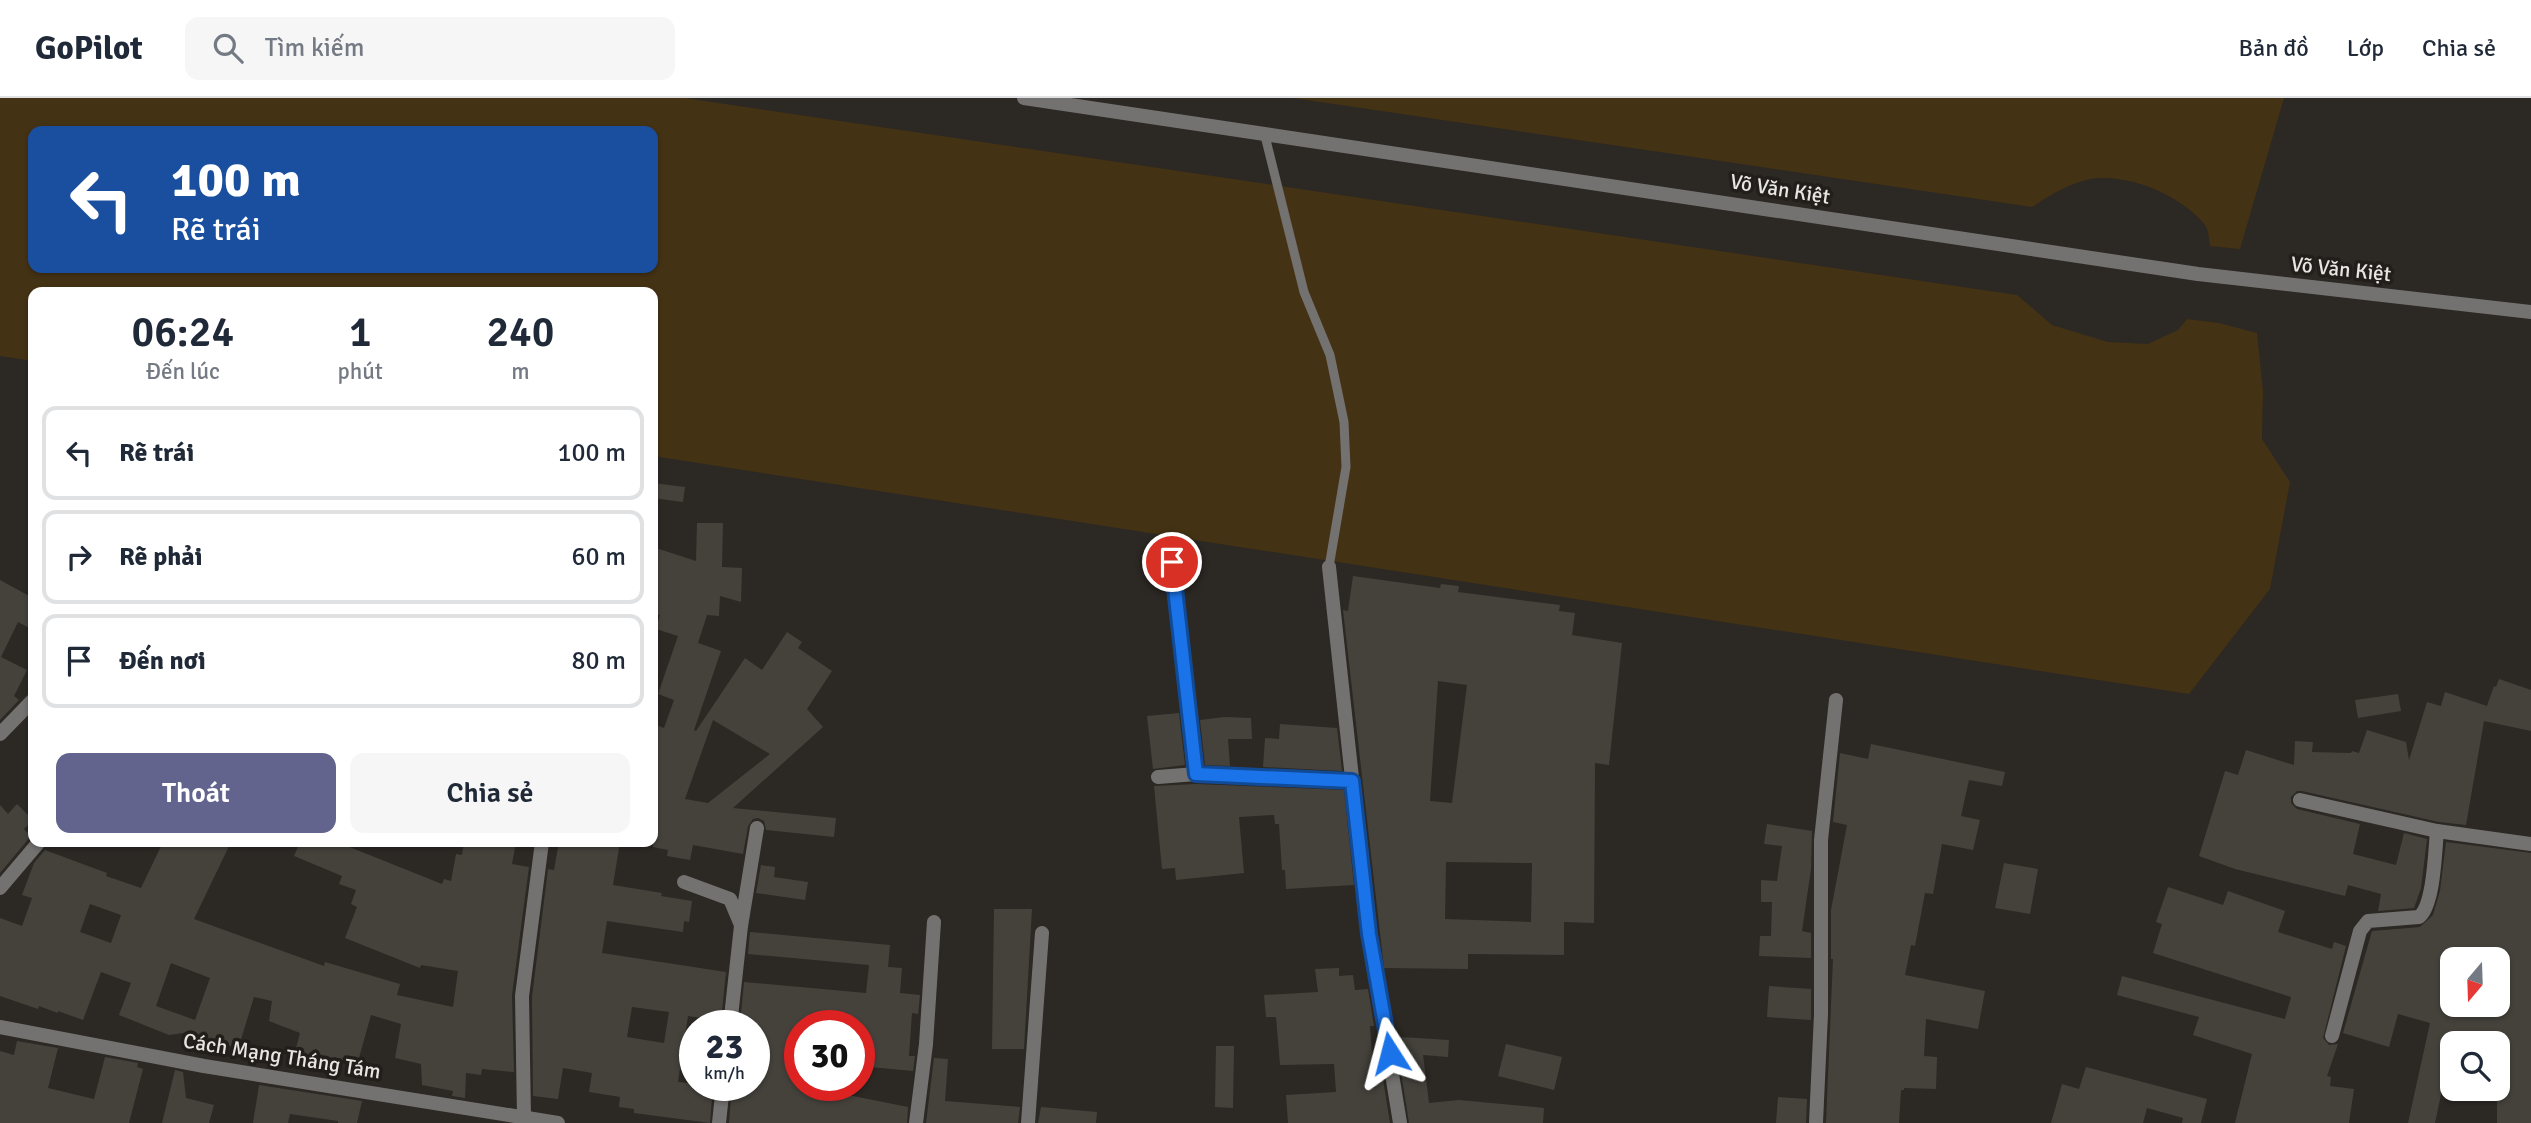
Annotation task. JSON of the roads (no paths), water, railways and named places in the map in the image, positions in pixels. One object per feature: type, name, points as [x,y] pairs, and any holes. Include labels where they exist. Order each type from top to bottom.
[{"type":"street","name":"Võ Văn Kiệt","points":[[1024,98],[2198,274],[2531,312]]},
{"type":"street","points":[[1172,562],[1196,774]]},
{"type":"street","points":[[1329,567],[1369,934],[1387,1030],[1400,1123]]},
{"type":"street","points":[[1816,1123],[1821,1014],[1821,841],[1836,700]]},
{"type":"street","points":[[0,734],[28,705]]},
{"type":"street","points":[[1158,776],[1196,774],[1352,781]]},
{"type":"street","points":[[2300,800],[2437,831],[2531,844]]},
{"type":"street","points":[[732,1010],[741,926],[757,828]]},
{"type":"street","points":[[2332,1036],[2360,931],[2364,925],[2368,921],[2419,917],[2426,912],[2437,831]]},
{"type":"street","points":[[0,888],[35,847]]},
{"type":"street","points":[[524,1117],[522,996],[541,847]]},
{"type":"street","points":[[684,882],[730,899],[741,926]]},
{"type":"street","points":[[916,1123],[926,1044],[934,922]]},
{"type":"street","points":[[1028,1123],[1042,933]]},
{"type":"street","name":"Cách Mạng Tháng Tám","points":[[0,1027],[204,1066],[558,1123]]},
{"type":"street","points":[[719,1123],[721,1101]]},
{"type":"lane","points":[[1264,132],[1304,292],[1330,355],[1345,422],[1346,467],[1329,567]]}]
